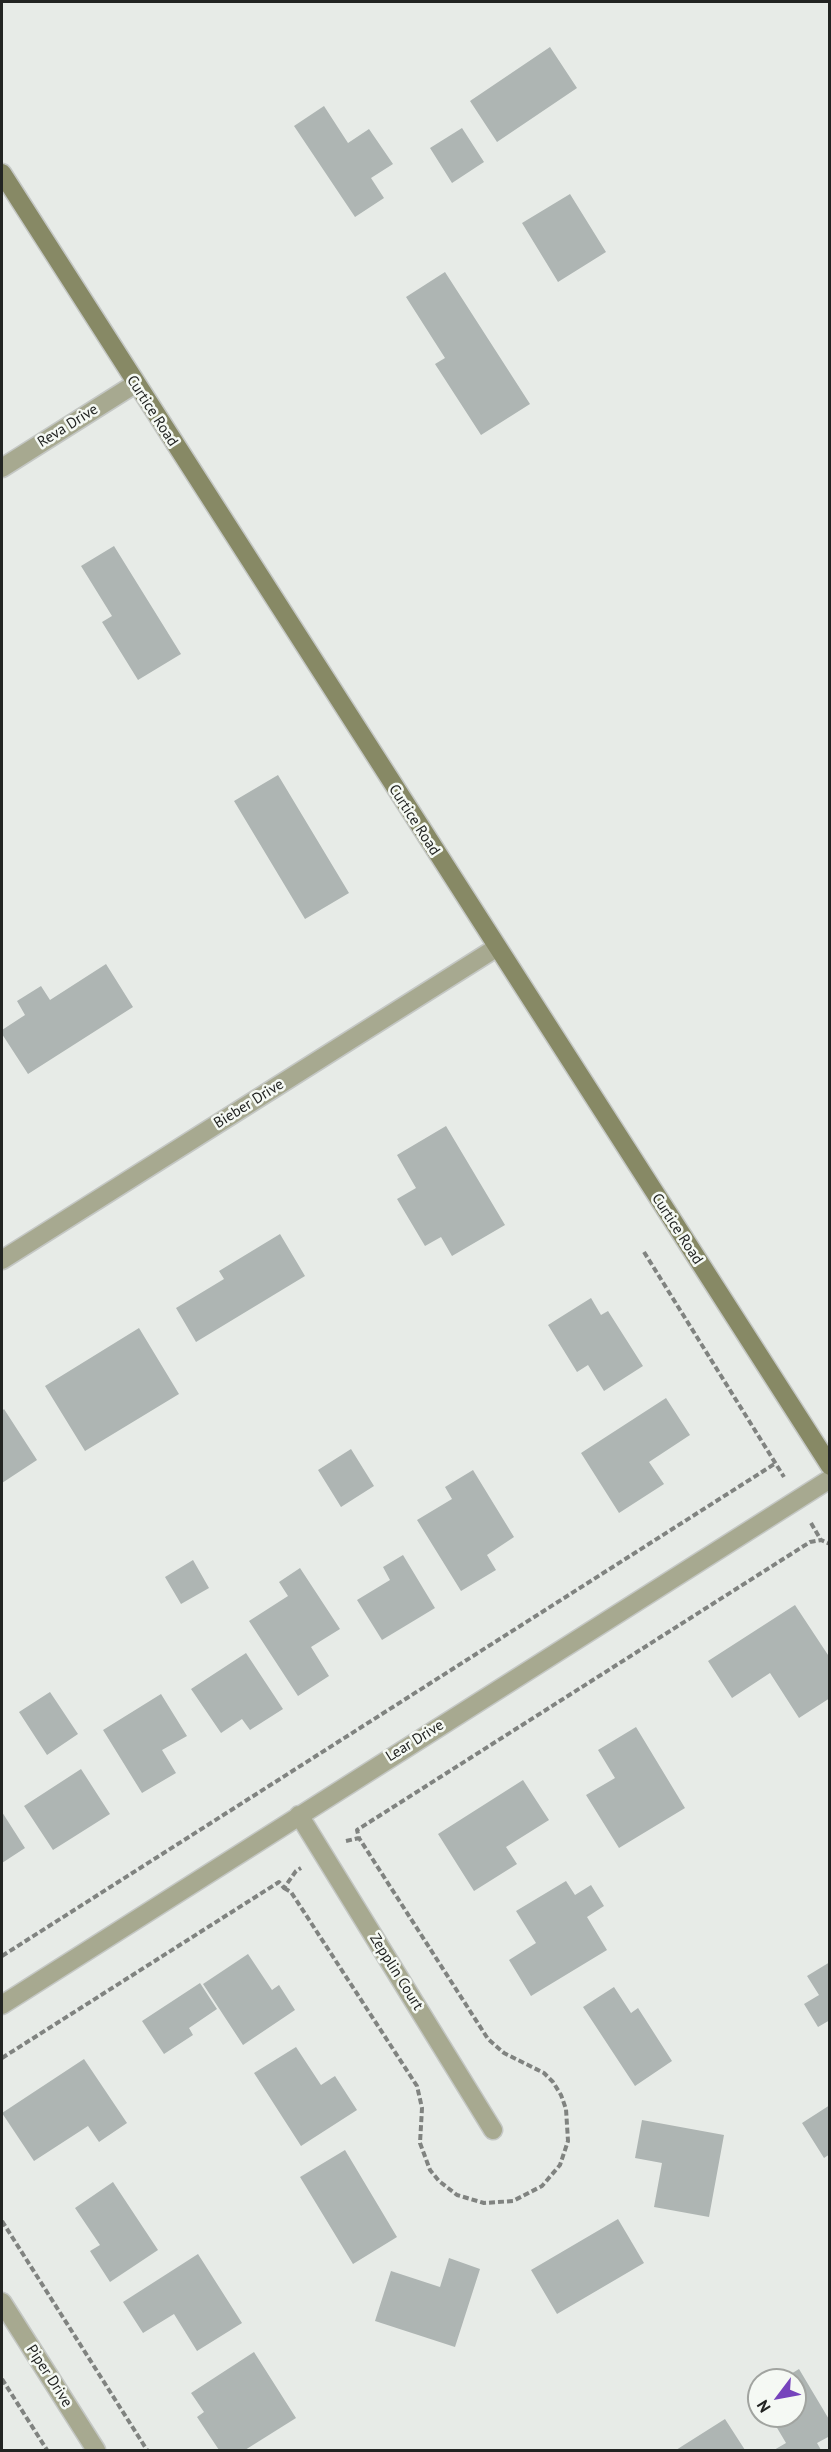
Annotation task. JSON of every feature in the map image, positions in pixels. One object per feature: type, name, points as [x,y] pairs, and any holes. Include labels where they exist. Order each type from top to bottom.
[{"type":"street","name":"Curtice Road","points":[[2,173],[496,948],[830,1466]]},
{"type":"street","name":"Reva Drive","points":[[2,468],[135,384]]},
{"type":"street","name":"Bieber Drive","points":[[2,1260],[496,948]]},
{"type":"street","name":"Lear Drive","points":[[2,2005],[830,1479]]},
{"type":"street","name":"Zepplin Court","points":[[299,1815],[493,2130]]},
{"type":"street","name":"Piper Drive","points":[[2,2302],[96,2451]]},
{"type":"path","points":[[644,1252],[776,1463],[821,1540]]},
{"type":"path","points":[[2,1956],[776,1463]]},
{"type":"path","points":[[2,2058],[279,1882],[284,1888],[296,1871],[343,1841],[358,1838],[357,1830],[810,1542],[821,1540],[830,1544]]},
{"type":"path","points":[[2,2221],[147,2451]]},
{"type":"path","points":[[2,2379],[47,2451]]},
{"type":"building","points":[[550,47],[577,88],[497,142],[470,101]]},
{"type":"building","points":[[324,106],[348,143],[369,129],[393,164],[371,178],[384,198],[355,217],[294,126]]},
{"type":"building","points":[[462,128],[484,162],[452,183],[430,148]]},
{"type":"building","points":[[570,194],[606,252],[558,282],[522,223]]},
{"type":"building","points":[[445,272],[530,404],[481,435],[435,364],[445,358],[406,297]]},
{"type":"building","points":[[114,546],[181,654],[138,680],[102,622],[112,616],[81,566]]},
{"type":"building","points":[[278,775],[349,893],[305,919],[234,801]]},
{"type":"building","points":[[106,964],[133,1007],[28,1074],[2,1034],[2,1030],[25,1015],[17,1001],[41,986],[50,1000]]},
{"type":"building","points":[[446,1126],[505,1225],[452,1256],[441,1237],[425,1246],[397,1199],[416,1188],[397,1155]]},
{"type":"building","points":[[280,1234],[305,1276],[196,1342],[176,1308],[224,1279],[219,1271]]},
{"type":"building","points":[[591,1298],[601,1315],[608,1311],[643,1366],[604,1391],[588,1365],[577,1372],[548,1325]]},
{"type":"building","points":[[139,1328],[179,1394],[85,1451],[45,1386]]},
{"type":"building","points":[[666,1398],[690,1435],[649,1462],[664,1484],[619,1513],[581,1453]]},
{"type":"building","points":[[4,1409],[37,1460],[2,1483],[2,1411]]},
{"type":"building","points":[[351,1449],[374,1486],[341,1507],[318,1470]]},
{"type":"building","points":[[473,1470],[514,1537],[487,1555],[496,1570],[461,1591],[417,1520],[452,1499],[445,1487]]},
{"type":"building","points":[[403,1555],[435,1608],[382,1640],[357,1600],[390,1580],[383,1567]]},
{"type":"building","points":[[193,1560],[209,1588],[181,1604],[165,1577]]},
{"type":"building","points":[[300,1568],[340,1629],[311,1647],[329,1676],[298,1696],[249,1621],[288,1596],[279,1582]]},
{"type":"building","points":[[795,1605],[830,1658],[830,1698],[799,1718],[770,1673],[732,1698],[708,1661]]},
{"type":"building","points":[[246,1653],[283,1709],[250,1730],[242,1719],[221,1733],[191,1689]]},
{"type":"building","points":[[50,1692],[78,1734],[47,1755],[19,1712]]},
{"type":"building","points":[[161,1694],[187,1736],[162,1750],[176,1773],[142,1793],[103,1730]]},
{"type":"building","points":[[636,1727],[685,1808],[619,1848],[586,1795],[615,1778],[598,1750]]},
{"type":"building","points":[[81,1769],[110,1814],[53,1850],[24,1806]]},
{"type":"building","points":[[523,1780],[549,1820],[506,1847],[517,1864],[474,1891],[438,1834]]},
{"type":"building","points":[[2,1812],[25,1848],[2,1863]]},
{"type":"building","points":[[566,1881],[575,1895],[591,1885],[604,1906],[587,1917],[607,1950],[531,1996],[509,1960],[536,1943],[516,1911]]},
{"type":"building","points":[[248,1954],[272,1990],[279,1985],[295,2010],[243,2045],[203,1984]]},
{"type":"building","points":[[830,1962],[830,2020],[818,2027],[804,2004],[819,1995],[807,1976]]},
{"type":"building","points":[[200,1983],[217,2009],[189,2028],[193,2035],[164,2054],[142,2021]]},
{"type":"building","points":[[614,1987],[631,2013],[638,2008],[672,2061],[635,2086],[583,2007]]},
{"type":"building","points":[[296,2047],[321,2085],[335,2076],[357,2110],[301,2146],[254,2073]]},
{"type":"building","points":[[84,2059],[127,2123],[99,2142],[88,2126],[34,2161],[2,2113]]},
{"type":"building","points":[[830,2105],[830,2154],[824,2158],[802,2123]]},
{"type":"building","points":[[642,2120],[724,2135],[709,2217],[654,2207],[662,2163],[635,2158]]},
{"type":"building","points":[[345,2150],[397,2237],[353,2264],[300,2177]]},
{"type":"building","points":[[113,2182],[158,2250],[110,2282],[90,2251],[100,2245],[75,2208]]},
{"type":"building","points":[[618,2219],[644,2263],[557,2314],[531,2270]]},
{"type":"building","points":[[198,2254],[242,2323],[197,2351],[174,2314],[143,2333],[123,2302]]},
{"type":"building","points":[[449,2258],[480,2269],[455,2347],[375,2321],[391,2271],[440,2287]]},
{"type":"building","points":[[254,2352],[296,2418],[245,2450],[219,2450],[197,2417],[204,2412],[191,2393]]},
{"type":"building","points":[[807,2382],[830,2421],[830,2436],[817,2443],[821,2450],[774,2450],[786,2443],[777,2428],[807,2428]]},
{"type":"building","points":[[725,2419],[745,2450],[676,2450]]}]
